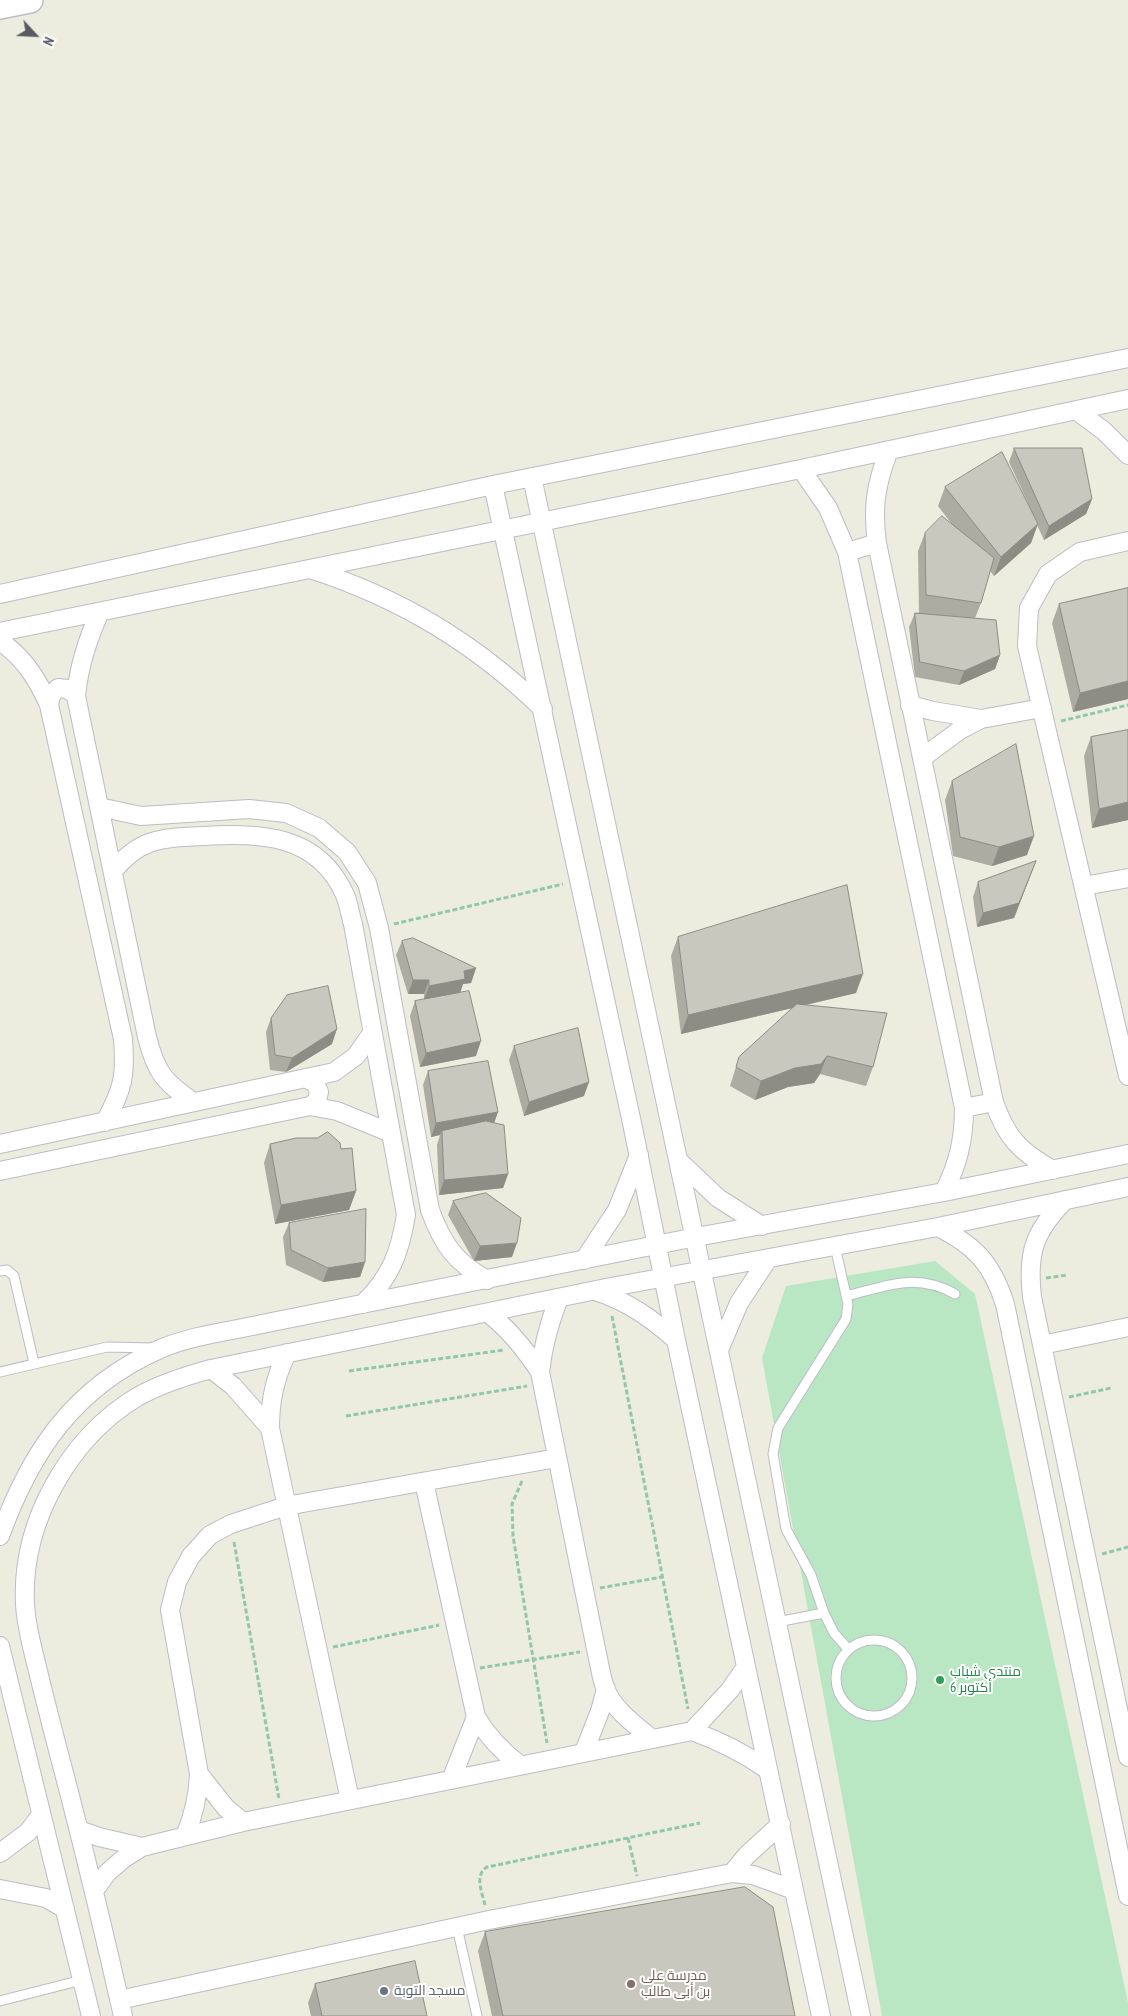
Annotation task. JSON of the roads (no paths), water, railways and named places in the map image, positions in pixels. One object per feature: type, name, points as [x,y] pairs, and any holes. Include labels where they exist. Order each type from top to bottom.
[{"type":"main road","points":[[0,6],[30,0]]},
{"type":"street","points":[[0,594],[493,485],[1128,358]]},
{"type":"street","points":[[0,632],[503,528],[801,469],[1128,399]]},
{"type":"street","points":[[1077,411],[1104,431],[1128,455]]},
{"type":"street","points":[[890,450],[875,496],[874,520],[877,543],[994,1102],[1002,1124],[1015,1143],[1032,1159],[1053,1170]]},
{"type":"street","points":[[801,469],[828,508],[847,552],[964,1108],[961,1152],[944,1192]]},
{"type":"street","points":[[532,477],[680,1162],[861,2016]]},
{"type":"street","points":[[493,485],[639,1155],[676,1340],[821,2016]]},
{"type":"street","points":[[1128,542],[1080,552],[1048,574],[1029,608],[1027,646],[1084,886],[1122,1023],[1128,1076]]},
{"type":"street","points":[[847,552],[877,543]]},
{"type":"street","points":[[309,568],[367,589],[429,620],[498,668],[543,709]]},
{"type":"street","points":[[100,612],[87,638],[79,666],[76,696],[154,1064],[170,1086],[193,1102]]},
{"type":"street","points":[[0,641],[15,652],[36,676],[49,705],[123,1039],[125,1068],[119,1097],[104,1122]]},
{"type":"street","points":[[49,705],[51,695],[58,688],[68,689],[76,696]]},
{"type":"street","points":[[910,705],[957,716],[981,719],[1044,717]]},
{"type":"street","points":[[922,758],[947,739],[981,719]]},
{"type":"street","points":[[99,807],[141,816],[249,809],[286,813],[319,828],[347,852],[367,883],[379,928],[430,1210],[438,1233],[451,1252],[468,1269],[488,1280]]},
{"type":"street","points":[[183,813],[176,816],[171,822],[172,829],[176,835],[183,837]]},
{"type":"street","points":[[113,871],[126,855],[143,844],[162,838],[248,834],[278,838],[306,850],[329,870],[345,895],[353,924],[406,1215],[402,1238],[394,1264],[380,1288],[363,1304]]},
{"type":"street","points":[[1084,886],[1128,878]]},
{"type":"street","points":[[0,1144],[334,1072],[356,1056],[372,1032]]},
{"type":"street","points":[[123,1039],[127,1047],[136,1049],[143,1045],[147,1037]]},
{"type":"street","points":[[307,1079],[315,1083],[319,1092],[317,1101],[310,1106]]},
{"type":"street","points":[[964,1108],[994,1102]]},
{"type":"street","points":[[0,1171],[310,1106],[337,1111],[391,1133]]},
{"type":"street","points":[[0,1536],[34,1459],[58,1425],[87,1394],[121,1369],[161,1349],[201,1337],[363,1304],[696,1237],[944,1192],[1128,1154]]},
{"type":"street","points":[[584,1260],[617,1210],[639,1155]]},
{"type":"street","points":[[680,1162],[718,1198],[762,1226]]},
{"type":"street","points":[[794,1890],[753,1875],[732,1873],[457,1927],[121,2008],[94,1891],[41,1682],[25,1604],[27,1563],[37,1524],[53,1486],[76,1452],[104,1422],[137,1398],[166,1383],[211,1369],[559,1298],[602,1293],[702,1269],[768,1259],[938,1227],[1128,1187]]},
{"type":"street","points":[[1065,1200],[1046,1220],[1034,1244],[1029,1270],[1032,1297],[1086,1558],[1123,1704],[1128,1757]]},
{"type":"street","points":[[406,1215],[411,1222],[420,1224],[428,1219],[430,1210]]},
{"type":"street","points":[[938,1227],[962,1239],[982,1257],[997,1279],[1005,1304],[1128,1896]]},
{"type":"street","points":[[719,1351],[739,1302],[768,1259]]},
{"type":"street","points":[[602,1293],[633,1306],[656,1322],[676,1340]]},
{"type":"street","points":[[559,1298],[549,1322],[543,1346],[541,1378],[596,1649],[606,1689],[634,1724],[651,1738]]},
{"type":"street","points":[[488,1312],[508,1328],[524,1347],[541,1378]]},
{"type":"street","points":[[1042,1345],[1128,1327]]},
{"type":"street","points":[[287,1353],[276,1376],[270,1402],[270,1428],[350,1800]]},
{"type":"street","points":[[211,1369],[240,1393],[270,1428]]},
{"type":"street","points":[[185,1836],[194,1817],[198,1796],[199,1774],[171,1630],[170,1610],[176,1582],[191,1556],[210,1535],[231,1524],[286,1506],[558,1458]]},
{"type":"street","points":[[424,1482],[476,1717],[497,1746],[520,1765]]},
{"type":"street","points":[[0,1646],[91,2016]]},
{"type":"street","points":[[692,1731],[730,1690],[746,1667]]},
{"type":"street","points":[[584,1752],[600,1711],[606,1689]]},
{"type":"street","points":[[1090,1711],[1123,1704]]},
{"type":"street","points":[[451,1780],[476,1717]]},
{"type":"street","points":[[94,1891],[112,1868],[123,1858],[142,1848],[185,1836],[243,1822],[651,1738],[692,1731],[719,1741],[744,1754],[768,1770]]},
{"type":"street","points":[[199,1774],[221,1803],[243,1822]]},
{"type":"street","points":[[0,1853],[28,1832],[41,1815]]},
{"type":"street","points":[[732,1873],[747,1855],[780,1824]]},
{"type":"street","points":[[79,1830],[142,1848]]},
{"type":"street","points":[[0,1889],[46,1898],[64,1909]]},
{"type":"lane","points":[[835,1246],[846,1296],[846,1319],[778,1428],[773,1454],[786,1529],[811,1575],[824,1613],[834,1633],[848,1649]]},
{"type":"lane","points":[[0,1271],[7,1270],[14,1276],[34,1363]]},
{"type":"lane","points":[[846,1296],[909,1281],[925,1282],[940,1286],[955,1294]]},
{"type":"lane","points":[[0,1372],[108,1347],[161,1349]]},
{"type":"lane","points":[[777,1622],[824,1613]]},
{"type":"lane","points":[[876,1639],[895,1645],[902,1652],[908,1660],[912,1679],[906,1698],[900,1706],[887,1714],[872,1716],[853,1710],[846,1704],[840,1695],[836,1676],[842,1657],[848,1649],[866,1640],[876,1639]]},
{"type":"lane","points":[[457,1927],[476,2016]]},
{"type":"lane","points":[[0,2001],[82,1980]]},
{"type":"place","name":"منتدى شباب 6 أكتوبر","points":[[940,1680]]},
{"type":"place","name":"مدرسة على بن أبى طالب","points":[[631,1984]]},
{"type":"place","name":"مسجد التوبة","points":[[384,1991]]}]
